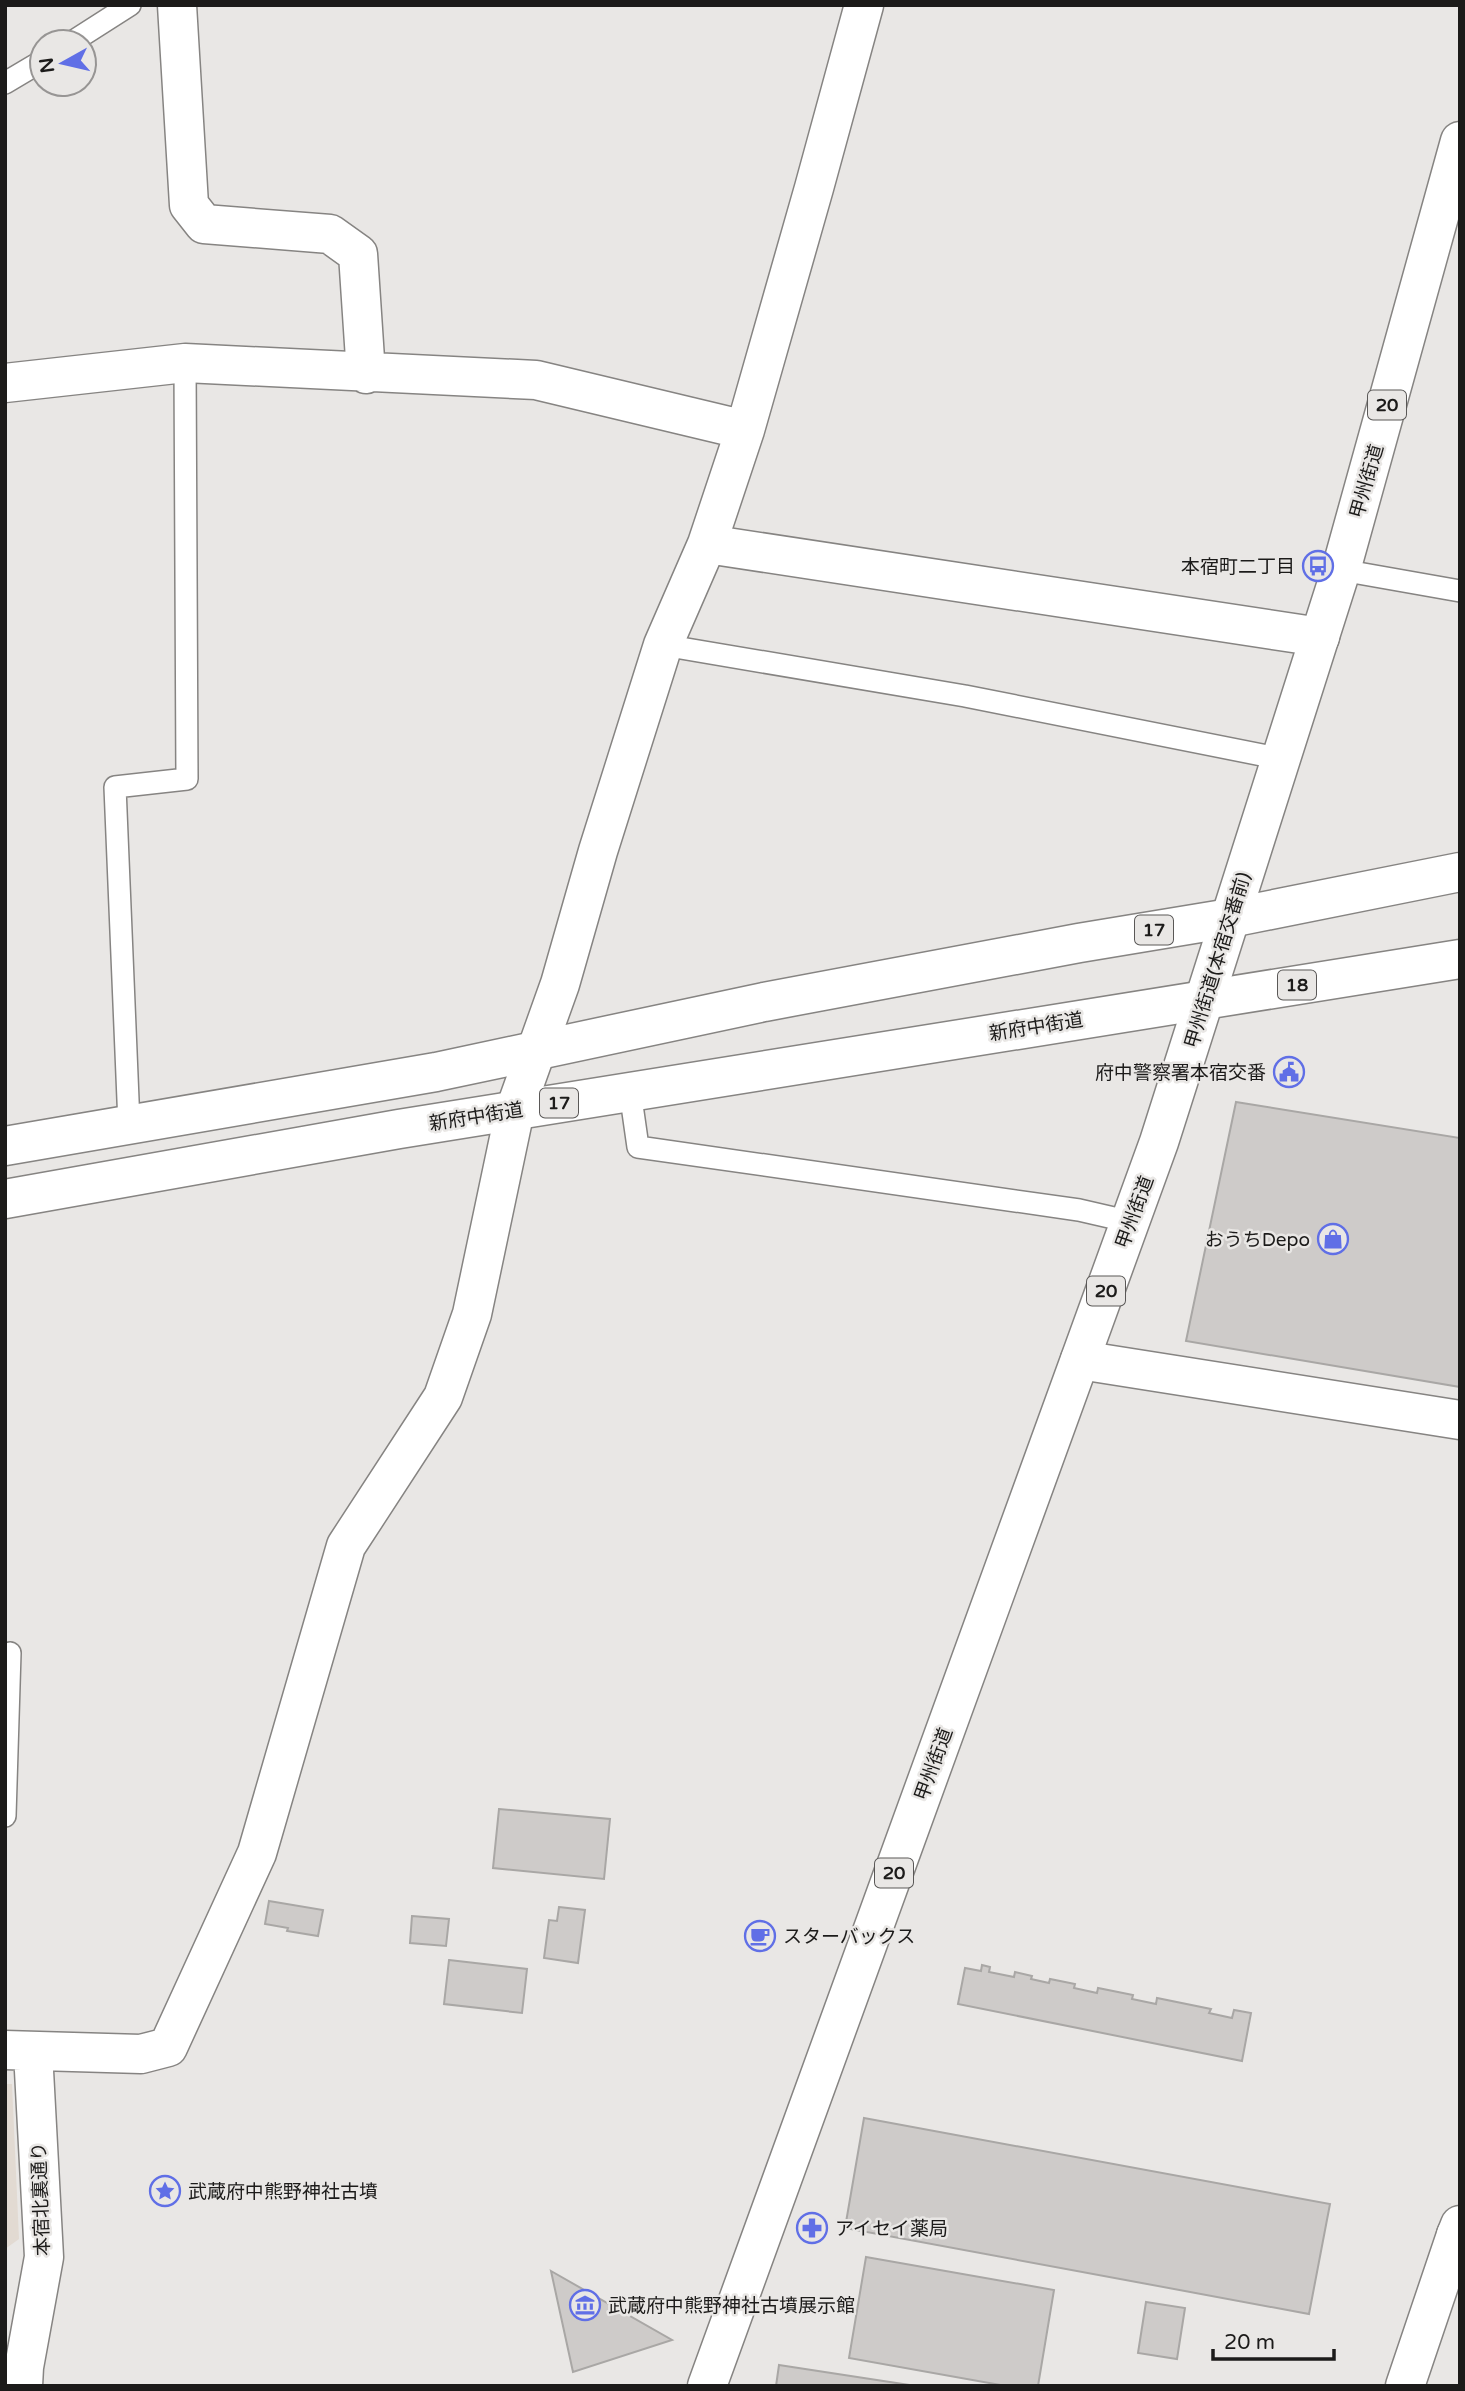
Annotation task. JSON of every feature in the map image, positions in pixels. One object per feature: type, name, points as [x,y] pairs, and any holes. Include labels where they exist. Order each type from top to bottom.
[{"type":"main road","points":[[177,5],[189,205],[204,224],[330,234],[358,254],[366,374]]},
{"type":"main road","points":[[19,2051],[141,2054],[168,2047],[257,1853],[346,1546],[443,1396],[472,1314],[515,1110],[560,984],[598,851],[663,645],[707,544],[744,430],[864,5]]},
{"type":"main road","name":"甲州街道","points":[[1279,769],[1341,570],[1460,141]]},
{"type":"main road","points":[[5,383],[186,363],[366,374],[537,380],[744,430]]},
{"type":"main road","points":[[707,544],[1320,636]]},
{"type":"main road","name":"甲州街道(本宿交番前)","points":[[1159,1142],[1279,769]]},
{"type":"main road","points":[[1230,918],[1460,872]]},
{"type":"main road","name":"17","points":[[5,1146],[436,1072],[764,1002],[1079,943],[1230,918]]},
{"type":"main road","name":"18","points":[[1205,1000],[1460,959]]},
{"type":"main road","name":"新府中街道","points":[[5,1199],[515,1110],[1205,1000]]},
{"type":"main road","name":"甲州街道","points":[[707,2386],[1159,1142]]},
{"type":"main road","points":[[1080,1360],[1460,1420]]},
{"type":"main road","name":"本宿北裏通り","points":[[19,2051],[44,2257],[23,2386]]},
{"type":"main road","points":[[1405,2386],[1458,2232]]},
{"type":"lane","points":[[94,28],[130,5]]},
{"type":"lane","points":[[5,83],[28,69]]},
{"type":"lane","points":[[129,1124],[115,786],[187,779],[186,363]]},
{"type":"lane","points":[[1341,570],[1460,591]]},
{"type":"lane","points":[[663,645],[965,696],[1279,769]]},
{"type":"lane","points":[[630,1091],[638,1147],[1079,1210],[1131,1222]]},
{"type":"lane","points":[[5,1816],[10,1653]]},
{"type":"shaded area","points":[[5,2084],[12,2084],[19,2239],[5,2249]]},
{"type":"building","name":"おうちDepo","points":[[1236,1102],[1460,1138],[1460,1387],[1186,1341]]},
{"type":"building","points":[[499,1809],[610,1819],[604,1879],[493,1868]]},
{"type":"building","points":[[269,1901],[323,1910],[318,1936],[265,1924]]},
{"type":"building","points":[[559,1907],[585,1910],[578,1963],[544,1958],[549,1920],[557,1921]]},
{"type":"building","points":[[412,1916],[449,1919],[446,1946],[410,1943]]},
{"type":"building","points":[[449,1960],[527,1969],[522,2013],[444,2004]]},
{"type":"building","points":[[982,1965],[990,1967],[989,1972],[1014,1977],[1015,1972],[1049,1983],[1050,1979],[1075,1984],[1074,1988],[1097,1993],[1098,1988],[1133,1995],[1132,1999],[1156,2004],[1157,1998],[1211,2009],[1209,2013],[1232,2018],[1234,2010],[1251,2013],[1242,2061],[958,2004],[965,1968],[981,1971]]},
{"type":"building","points":[[864,2118],[1330,2204],[1309,2314],[845,2228]]},
{"type":"building","points":[[866,2257],[1054,2290],[1038,2386],[1006,2386],[849,2358]]},
{"type":"building","name":"武蔵府中熊野神社古墳展示館","points":[[551,2271],[672,2340],[573,2372]]},
{"type":"building","points":[[1146,2302],[1185,2308],[1177,2359],[1138,2353]]},
{"type":"building","points":[[779,2365],[916,2386],[776,2386]]},
{"type":"place","name":"本宿町二丁目","points":[[1318,566]]},
{"type":"place","name":"府中警察署本宿交番","points":[[1289,1072]]},
{"type":"place","name":"おうちDepo","points":[[1333,1239]]},
{"type":"place","name":"スターバックス","points":[[760,1936]]},
{"type":"place","name":"武蔵府中熊野神社古墳","points":[[165,2191]]},
{"type":"place","name":"アイセイ薬局","points":[[812,2228]]},
{"type":"place","name":"武蔵府中熊野神社古墳展示館","points":[[585,2305]]}]
